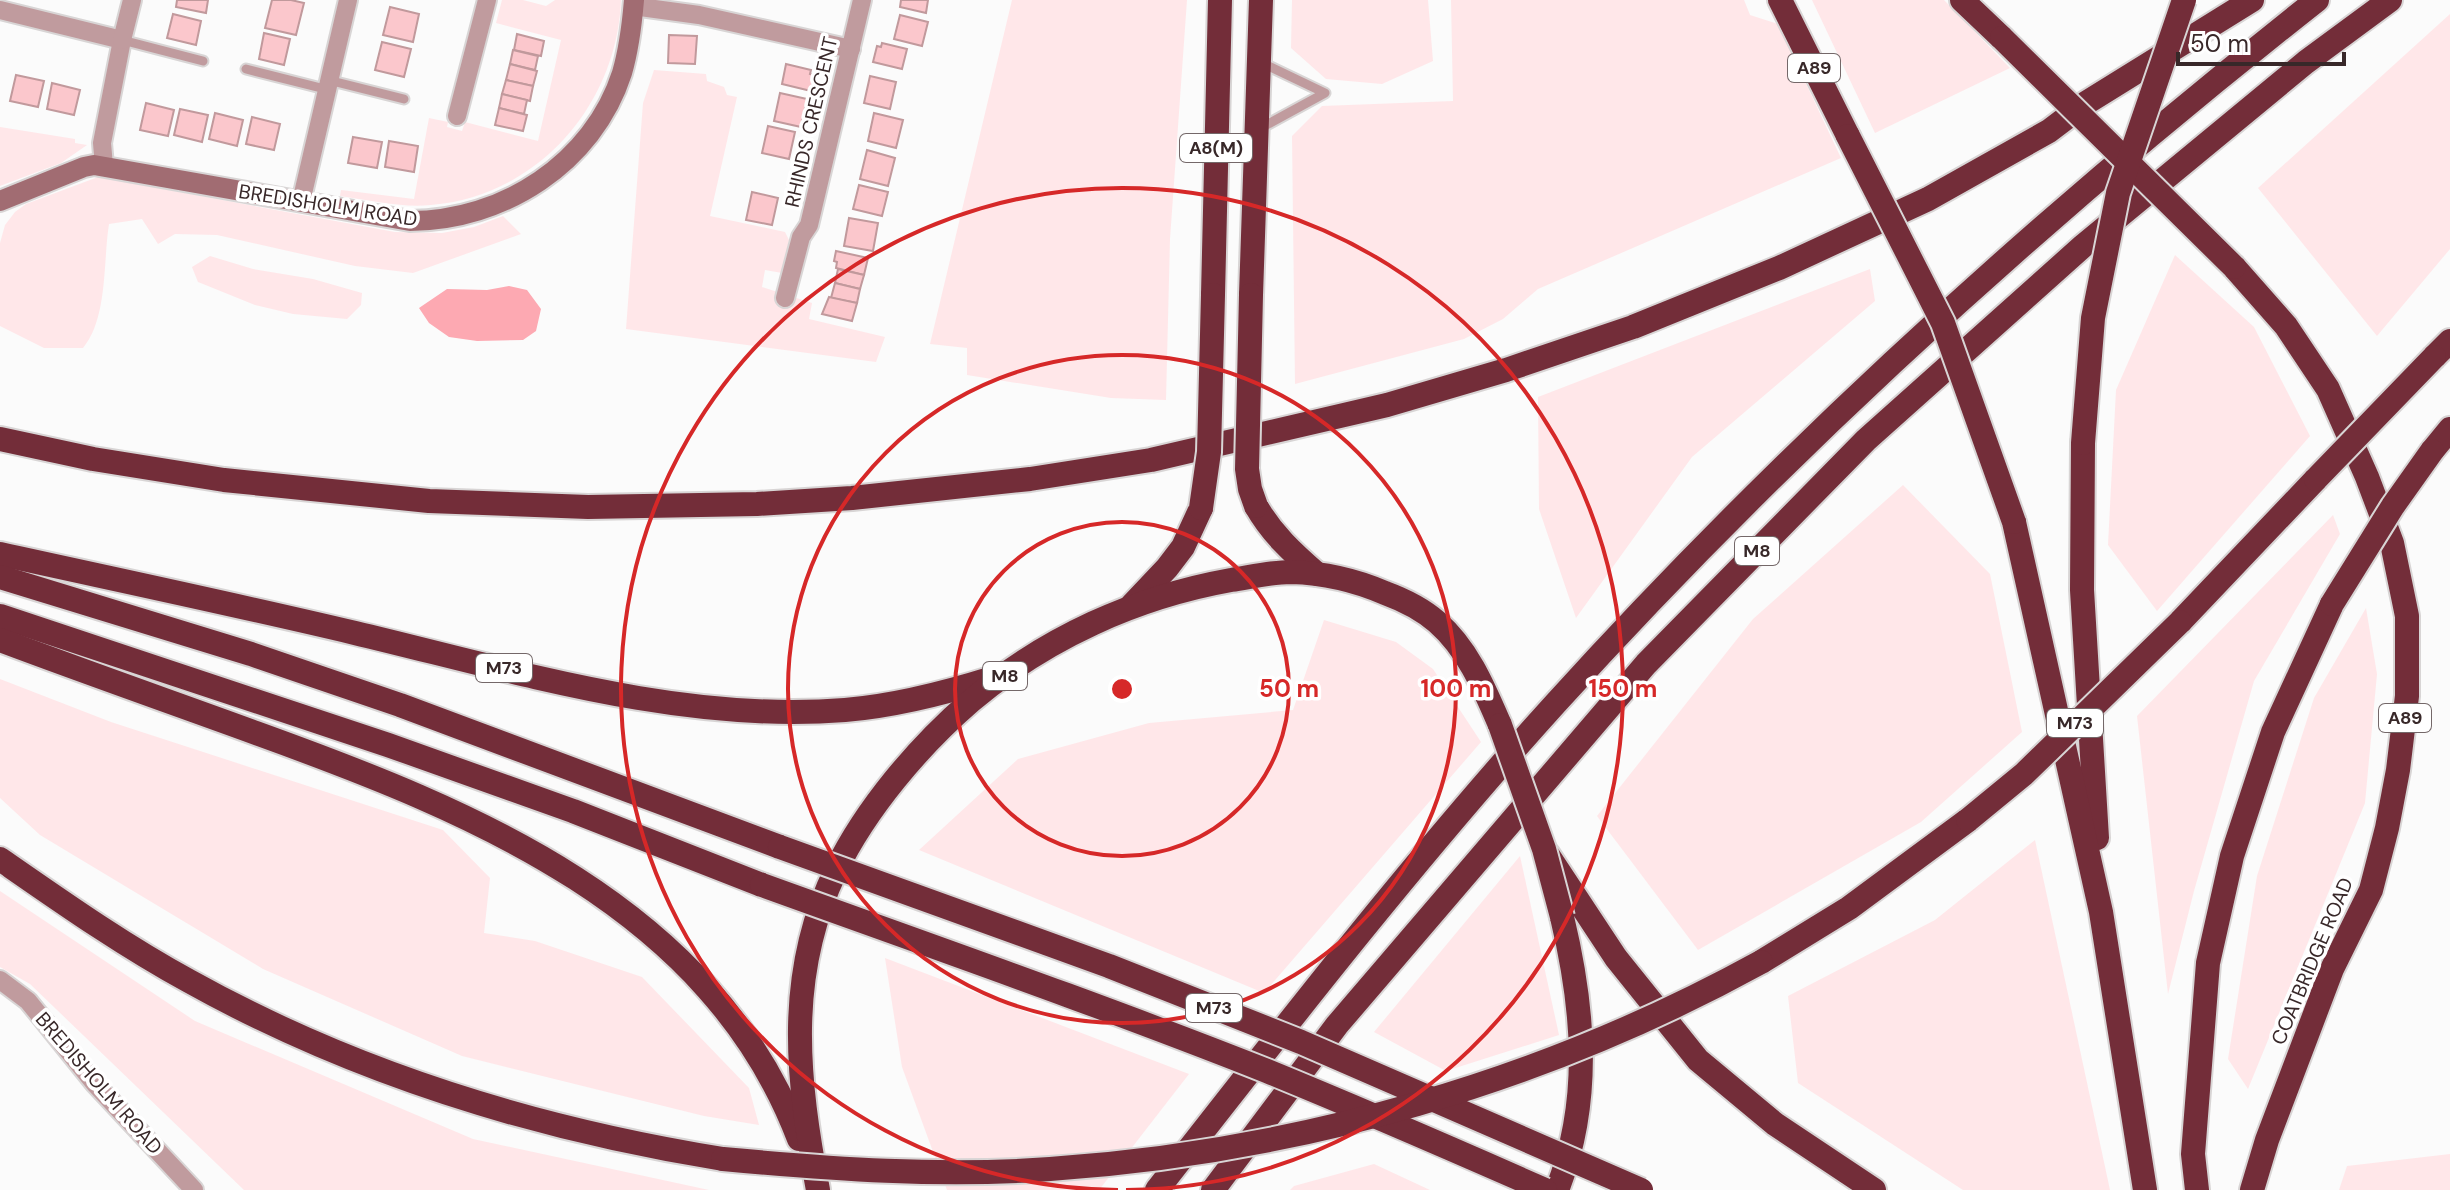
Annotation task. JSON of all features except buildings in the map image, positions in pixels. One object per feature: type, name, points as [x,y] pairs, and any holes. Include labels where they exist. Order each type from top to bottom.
[{"type":"highway","name":"A8(M)","points":[[1130,607],[1183,547],[1201,508],[1209,452],[1220,0]]},
{"type":"highway","name":"A8(M)","points":[[1261,0],[1247,469],[1256,506],[1267,525],[1317,574]]},
{"type":"highway","name":"A89","points":[[1780,0],[1943,323],[2014,522],[2101,912],[2145,1190]]},
{"type":"highway","name":"COATBRIDGE ROAD","points":[[1962,0],[2234,267],[2286,326],[2328,389],[2392,543],[2407,616],[2407,696],[2387,828],[2371,890],[2326,983],[2267,1140],[2252,1190]]},
{"type":"highway","points":[[2101,912],[2082,590],[2083,443],[2093,318],[2118,193],[2184,0]]},
{"type":"highway","points":[[0,439],[93,459],[224,480],[429,501],[588,507],[757,504],[852,498],[1030,479],[1151,460],[1387,405],[1506,370],[1633,327],[1767,274],[1928,199],[2049,131],[2086,103],[2252,0]]},
{"type":"highway","name":"M8","points":[[1157,1190],[1342,954],[1428,850],[1563,695],[1718,533],[1846,406],[1977,283],[2154,131],[2317,0]]},
{"type":"highway","name":"M8","points":[[1213,1190],[1337,1025],[1646,664],[1866,440],[2083,246],[2306,62],[2390,0]]},
{"type":"highway","name":"M73","points":[[0,859],[101,929],[190,982],[300,1036],[444,1093],[500,1111],[647,1147],[792,1166],[1033,1170],[1128,1163],[1275,1140],[1406,1108],[1505,1075],[1673,1008],[1761,962],[1849,908],[1968,820],[2024,774],[2180,622],[2442,349]]},
{"type":"highway","points":[[2197,1190],[2193,1154],[2208,963],[2232,856],[2273,732],[2332,604],[2393,506],[2450,429]]},
{"type":"highway","name":"M73","points":[[0,554],[287,617],[565,683],[728,710],[849,710],[933,695],[1011,672]]},
{"type":"highway","name":"M8","points":[[817,1190],[800,1072],[802,980],[822,906],[836,870],[856,836],[911,760],[973,699],[1067,636],[1130,607],[1184,590],[1289,572],[1342,578],[1401,599],[1423,611],[1458,644],[1478,676],[1500,725],[1544,849],[1572,913],[1574,975],[1582,1050],[1577,1120],[1557,1190]]},
{"type":"highway","name":"M73","points":[[0,577],[251,654],[400,705],[1109,966],[1271,1030],[1641,1190]]},
{"type":"highway","name":"M73","points":[[0,616],[402,750],[573,811],[762,885],[1098,1006],[1254,1066],[1545,1190]]},
{"type":"highway","points":[[0,640],[348,766],[454,811],[530,850],[598,892],[674,953],[736,1022],[767,1068],[789,1112],[817,1190]]},
{"type":"highway","points":[[1572,913],[1616,958],[1698,1060],[1775,1124],[1874,1190]]},
{"type":"street","points":[[104,166],[102,143],[132,0]]},
{"type":"street","points":[[301,202],[348,0]]},
{"type":"street","points":[[457,116],[487,0]]},
{"type":"street","name":"RHINDS CRESCENT","points":[[785,298],[801,237],[809,225],[862,0]]},
{"type":"street","points":[[633,3],[851,49]]},
{"type":"street","name":"BREDISHOLM ROAD","points":[[0,201],[84,167],[104,166],[410,221],[438,221],[474,213],[545,178],[574,154],[596,125],[622,74],[633,3]]},
{"type":"street","points":[[0,10],[122,40]]},
{"type":"street","name":"BREDISHOLM ROAD","points":[[0,980],[28,1001],[95,1084],[194,1190]]},
{"type":"lane","points":[[122,40],[203,61]]},
{"type":"lane","points":[[1256,130],[1325,93],[1259,62]]},
{"type":"lane","points":[[246,69],[404,99]]},
{"type":"shaded area","points":[[502,0],[523,0],[546,6],[555,0],[621,0],[616,39],[605,75],[587,109],[565,138],[537,164],[505,184],[470,198],[420,206],[340,196],[341,190],[414,199],[429,118],[448,122],[447,127],[462,131],[465,122],[538,141],[561,40],[496,23]]},
{"type":"shaded area","points":[[1012,0],[1187,0],[1170,239],[1166,400],[1111,398],[967,375],[967,348],[930,344]]},
{"type":"shaded area","points":[[1292,0],[1428,0],[1433,61],[1382,84],[1326,79],[1291,48]]},
{"type":"shaded area","points":[[1451,0],[1744,0],[1750,15],[1778,24],[1841,158],[1538,289],[1503,319],[1464,339],[1295,384],[1292,136],[1322,106],[1453,101]]},
{"type":"shaded area","points":[[1812,0],[1944,0],[2010,68],[1875,133]]},
{"type":"shaded area","points":[[2450,14],[2450,249],[2377,336],[2258,188]]},
{"type":"shaded area","points":[[654,70],[706,74],[707,81],[724,87],[727,95],[737,97],[710,216],[785,232],[789,240],[782,273],[765,270],[762,287],[812,303],[809,319],[885,337],[876,362],[626,329],[643,103]]},
{"type":"shaded area","points":[[0,127],[75,139],[75,143],[87,145],[61,163],[0,186]]},
{"type":"shaded area","points":[[98,177],[395,232],[442,233],[474,227],[503,216],[521,234],[413,273],[355,266],[217,235],[175,234],[158,244],[142,219],[109,224],[101,305],[91,336],[83,348],[44,348],[0,326],[0,243],[5,225],[26,204]]},
{"type":"shaded area","points":[[2175,255],[2254,327],[2310,436],[2157,611],[2108,545],[2116,390]]},
{"type":"shaded area","points":[[210,256],[253,269],[313,279],[362,293],[361,305],[347,319],[293,314],[255,305],[198,282],[192,267]]},
{"type":"shaded area","points":[[1870,269],[1875,301],[1692,457],[1576,618],[1539,509],[1538,397]]},
{"type":"shaded area","points":[[509,286],[527,290],[541,309],[536,331],[523,340],[477,341],[449,337],[429,323],[419,308],[447,289],[487,290]]},
{"type":"shaded area","points":[[1903,485],[1990,574],[2022,732],[1921,822],[1698,950],[1597,816],[1753,619]]},
{"type":"shaded area","points":[[2333,515],[2340,534],[2254,681],[2168,994],[2137,716]]},
{"type":"shaded area","points":[[2366,608],[2377,674],[2365,803],[2248,1089],[2228,1059],[2257,876],[2314,698]]},
{"type":"shaded area","points":[[1324,620],[1396,642],[1433,669],[1481,742],[1264,993],[919,850],[1018,759],[1149,723],[1293,710]]},
{"type":"shaded area","points":[[0,679],[111,722],[443,830],[490,878],[484,933],[535,941],[642,977],[749,1088],[759,1125],[704,1116],[462,1056],[263,969],[40,835],[0,798]]},
{"type":"shaded area","points":[[2035,840],[2110,1190],[1963,1190],[1798,1083],[1788,996],[1935,920]]},
{"type":"shaded area","points":[[1520,856],[1559,1035],[1446,1071],[1374,1032]]},
{"type":"shaded area","points":[[0,891],[195,1021],[473,1139],[709,1190],[244,1190],[30,984],[0,967]]},
{"type":"shaded area","points":[[885,958],[1189,1074],[1099,1190],[947,1190],[902,1067]]},
{"type":"shaded area","points":[[2450,1154],[2450,1190],[2339,1190],[2347,1166]]},
{"type":"shaded area","points":[[1374,1164],[1430,1190],[1290,1190],[1294,1186]]}]
